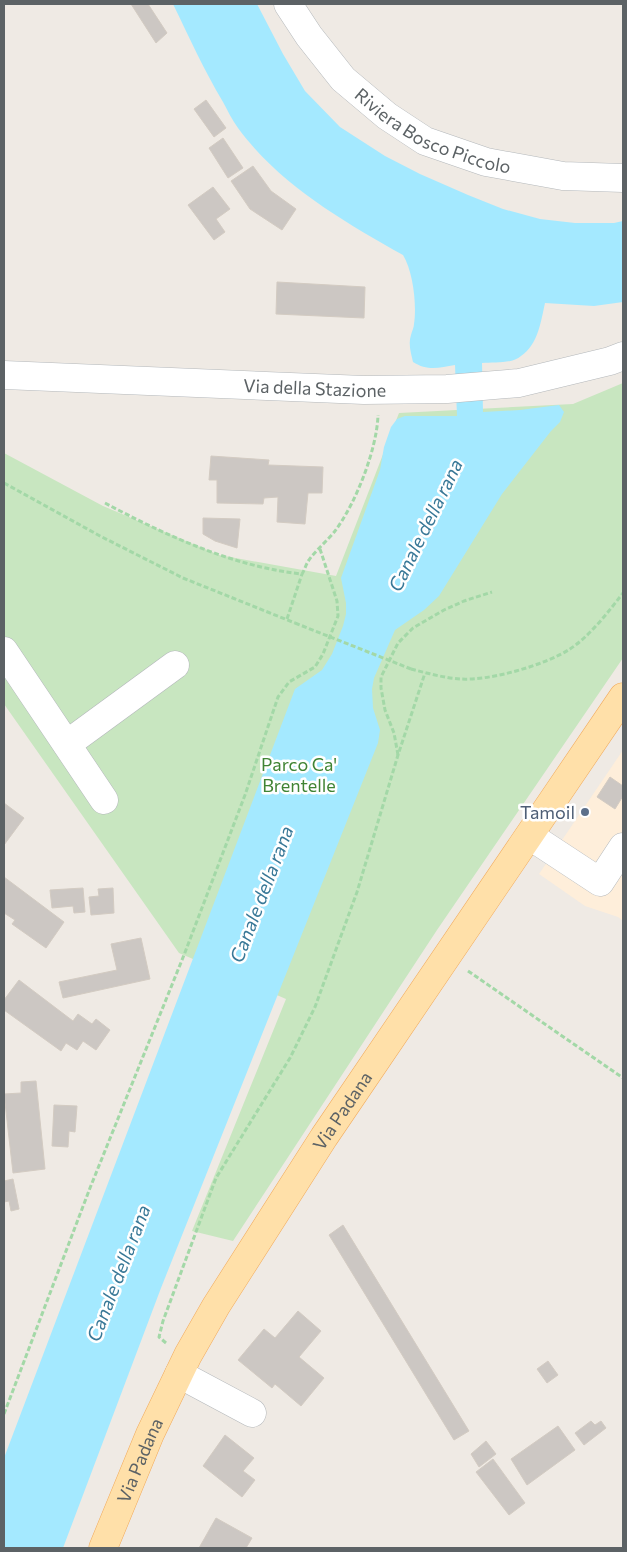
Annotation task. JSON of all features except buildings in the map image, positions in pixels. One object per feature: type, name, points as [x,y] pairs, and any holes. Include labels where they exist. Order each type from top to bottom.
[{"type":"main road","name":"Via Padana","points":[[103,1548],[150,1434],[216,1306],[271,1218],[447,957],[621,706]]},
{"type":"street","name":"Riviera Bosco Piccolo","points":[[288,4],[309,36],[343,80],[386,116],[425,141],[486,162],[563,176],[623,178]]},
{"type":"street","name":"Via della Stazione","points":[[4,375],[372,390],[447,389],[520,383],[610,361],[623,356]]},
{"type":"street","points":[[4,651],[104,800]]},
{"type":"street","points":[[67,744],[175,665]]},
{"type":"street","points":[[530,836],[600,882],[623,847]]},
{"type":"street","points":[[184,1365],[252,1413]]},
{"type":"path","points":[[287,620],[309,559],[336,529],[353,501],[368,465],[378,424],[372,390]]},
{"type":"path","points":[[4,484],[92,532],[183,578],[425,673],[460,679],[491,678],[534,666],[570,649],[600,622],[623,594]]},
{"type":"path","points":[[105,503],[206,550],[246,564],[302,574]]},
{"type":"path","points":[[4,1414],[90,1188],[184,955],[245,795],[278,697],[289,682],[315,667],[323,654],[338,616],[338,601],[320,549]]},
{"type":"path","points":[[398,755],[394,733],[385,710],[381,688],[381,677],[398,643],[413,628],[444,610],[492,592]]},
{"type":"path","points":[[184,1365],[167,1343],[159,1337],[163,1321],[216,1178],[290,1058],[315,1007],[357,892],[425,673]]},
{"type":"path","points":[[447,957],[623,1078]]},
{"type":"shaded area","points":[[623,750],[623,921],[618,917],[585,906],[539,874]]},
{"type":"green space","name":"Parco Ca' Brentelle","points":[[623,383],[623,658],[437,930],[233,1241],[192,1231],[286,999],[179,953],[4,704],[4,453],[103,506],[219,555],[336,576],[399,413],[573,404]]},
{"type":"water","name":"Canale della rana","points":[[173,4],[257,4],[305,91],[340,127],[385,156],[420,174],[503,209],[540,219],[575,223],[614,223],[623,221],[623,302],[594,306],[545,303],[538,332],[527,351],[517,359],[482,363],[483,412],[559,405],[564,412],[560,422],[502,494],[439,596],[424,610],[395,630],[374,678],[372,689],[373,708],[380,730],[378,743],[161,1288],[63,1548],[4,1548],[4,1458],[295,689],[322,670],[332,654],[343,626],[346,603],[341,578],[380,470],[384,447],[391,427],[397,419],[405,416],[457,416],[455,365],[428,368],[413,362],[410,338],[415,316],[414,298],[412,279],[403,255],[358,229],[314,200],[273,167],[255,148],[232,119],[203,66]]},
{"type":"place","name":"Tamoil","points":[[585,812]]}]
